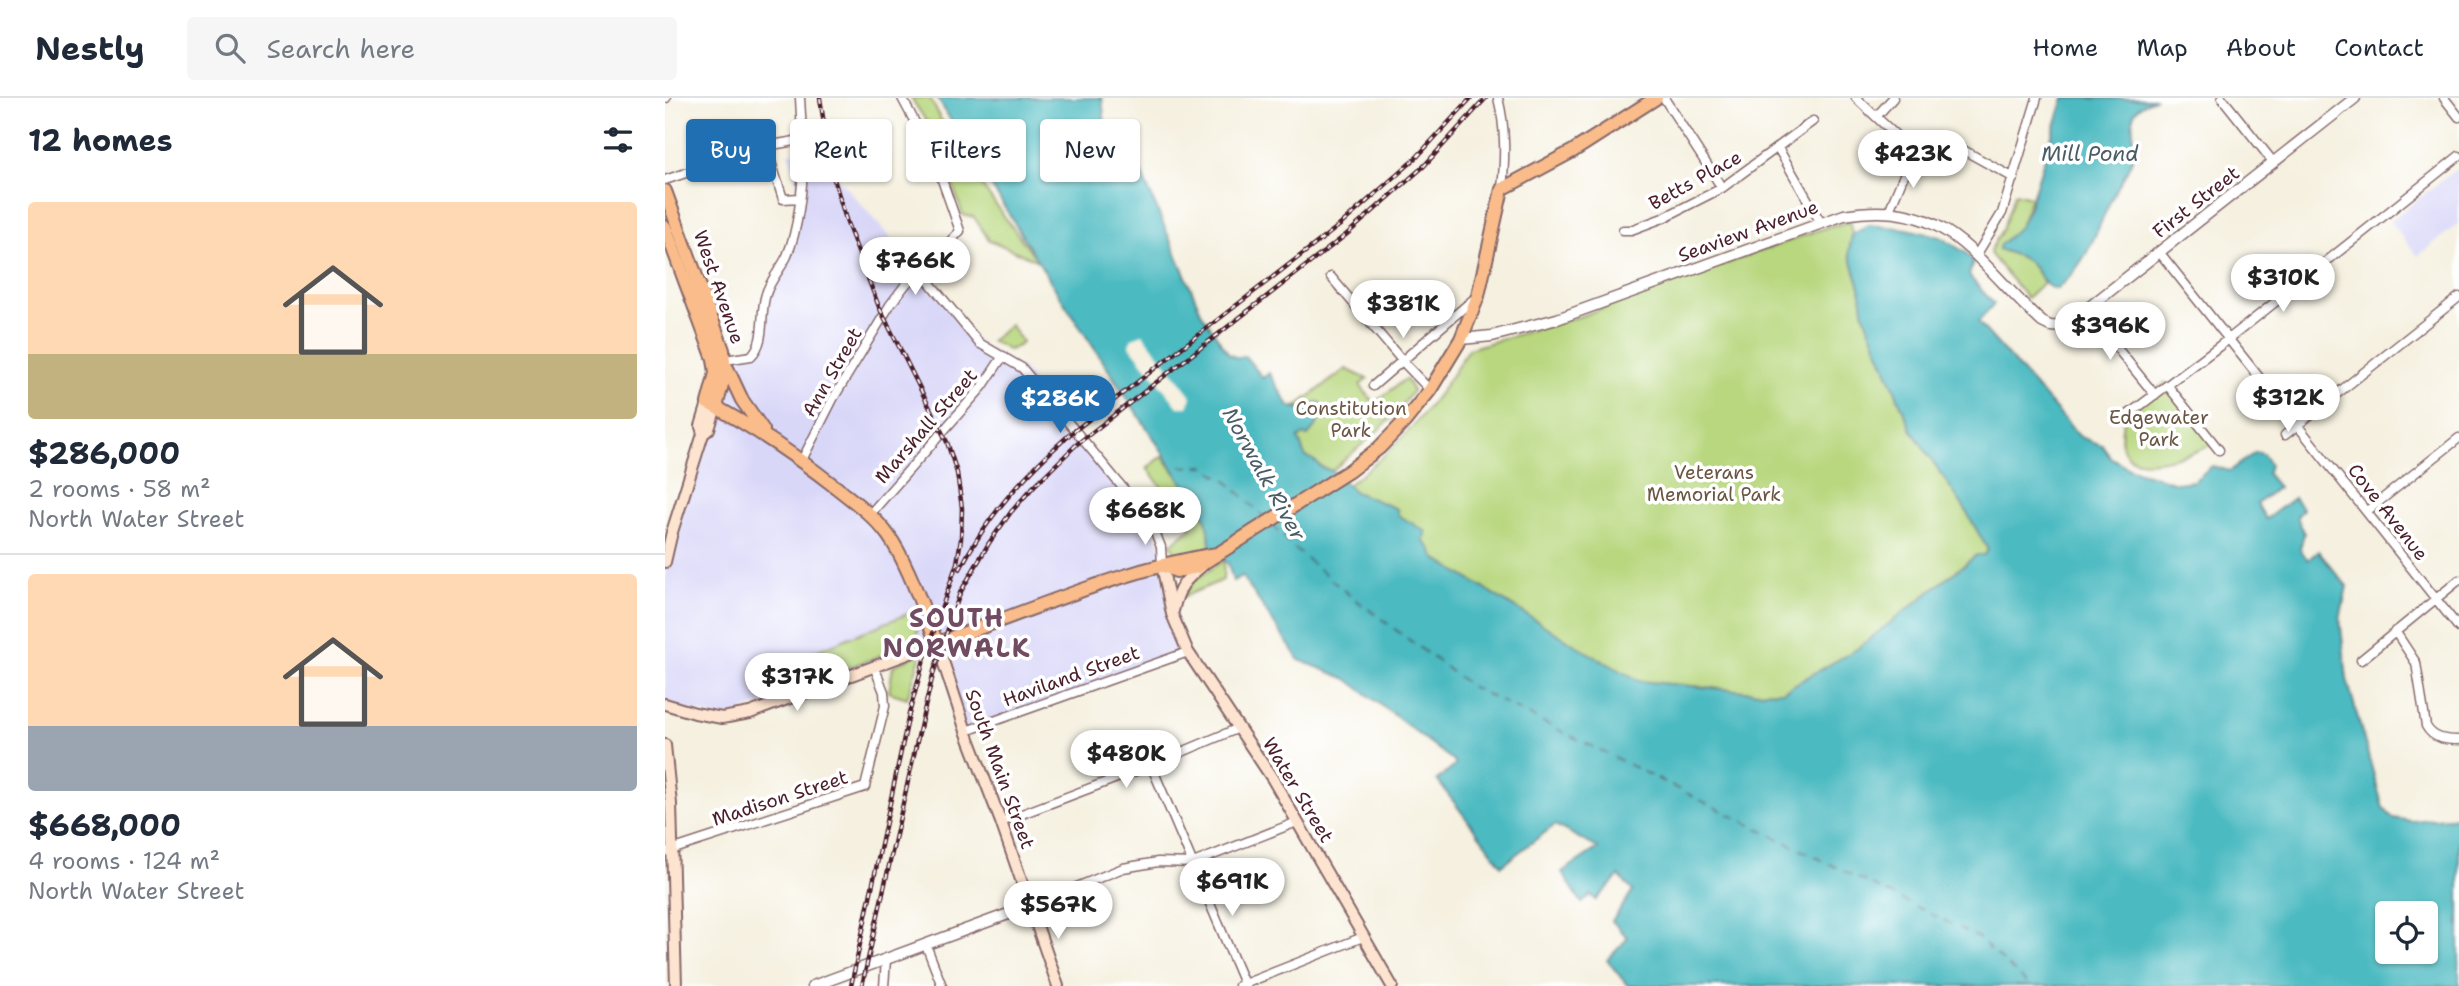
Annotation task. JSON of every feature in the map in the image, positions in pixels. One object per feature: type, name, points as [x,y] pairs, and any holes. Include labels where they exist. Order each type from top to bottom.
[{"type":"main road","points":[[1173,614],[1177,592],[1182,583],[1212,558],[1349,471],[1379,448],[1430,390],[1461,340],[1478,296],[1502,189],[1573,151],[1657,98]]},
{"type":"main road","name":"West Avenue","points":[[666,196],[721,361]]},
{"type":"main road","name":"West Avenue","points":[[665,227],[721,361]]},
{"type":"main road","points":[[665,562],[669,532],[703,434],[701,426],[712,405],[716,373],[721,361]]},
{"type":"main road","points":[[721,361],[742,400],[771,440]]},
{"type":"main road","points":[[712,405],[802,460],[870,514],[890,537],[899,554],[937,643]]},
{"type":"main road","points":[[665,704],[722,718],[771,707],[874,666],[1126,575],[1163,565],[1212,558]]},
{"type":"main road","name":"Water Street","points":[[1163,565],[1173,614],[1188,652],[1297,822],[1392,986]]},
{"type":"main road","name":"South Main Street","points":[[937,643],[1058,986]]},
{"type":"main road","points":[[665,745],[670,777],[669,851],[677,986]]},
{"type":"street","points":[[776,144],[795,141],[800,137],[803,127],[800,98]]},
{"type":"street","name":"Ann Street","points":[[802,460],[833,399],[890,305],[906,284],[960,231],[931,151],[902,98]]},
{"type":"street","points":[[1498,98],[1503,117],[1506,152],[1502,189]]},
{"type":"street","points":[[1664,98],[1722,188]]},
{"type":"street","points":[[1856,98],[1918,156]]},
{"type":"street","points":[[1876,117],[1893,98]]},
{"type":"street","points":[[1977,254],[2002,213],[2037,98]]},
{"type":"street","points":[[2222,98],[2274,163]]},
{"type":"street","name":"First Street","points":[[2056,328],[2071,323],[2087,311],[2355,98]]},
{"type":"street","points":[[2444,98],[2459,117]]},
{"type":"street","name":"Betts Place","points":[[1623,230],[1631,230],[1663,218],[1722,188],[1813,121]]},
{"type":"street","points":[[1889,211],[1906,170],[1918,156],[1945,144],[1956,146],[2014,178]]},
{"type":"street","points":[[1778,148],[1821,223]]},
{"type":"street","points":[[2126,417],[2459,156]]},
{"type":"street","points":[[665,180],[686,173]]},
{"type":"street","points":[[776,177],[783,199],[800,198]]},
{"type":"street","points":[[721,361],[751,356],[760,343],[765,296],[787,256],[801,182]]},
{"type":"street","name":"Seaview Avenue","points":[[1461,340],[1492,336],[1557,319],[1821,223],[1864,212],[1889,211],[1914,217],[1959,238],[2030,312],[2042,322],[2056,328]]},
{"type":"street","name":"Cove Avenue","points":[[2160,253],[2459,628]]},
{"type":"street","points":[[921,272],[979,343],[1022,368],[1151,522],[1161,547],[1163,565]]},
{"type":"street","points":[[1331,277],[1430,390]]},
{"type":"street","points":[[1373,386],[1478,296]]},
{"type":"street","points":[[2285,435],[2459,297]]},
{"type":"street","points":[[2087,311],[2155,395]]},
{"type":"street","name":"Marshall Street","points":[[870,514],[983,386],[1003,356]]},
{"type":"street","points":[[2168,386],[2218,450]]},
{"type":"street","points":[[2367,510],[2459,438]]},
{"type":"street","points":[[2361,660],[2459,580]]},
{"type":"street","points":[[2395,631],[2416,663],[2426,726],[2430,733],[2441,738],[2459,740]]},
{"type":"street","name":"Haviland Street","points":[[966,731],[1188,652]]},
{"type":"street","name":"Madison Street","points":[[669,851],[865,787],[885,706],[884,692],[874,666]]},
{"type":"street","points":[[1001,822],[1239,728]]},
{"type":"street","points":[[1151,765],[1243,985],[1363,937]]},
{"type":"street","points":[[813,986],[1030,906],[1123,868],[1158,862],[1193,863],[1297,822]]},
{"type":"street","points":[[926,945],[942,986]]},
{"type":"street","points":[[884,986],[886,960]]},
{"type":"shaded area","points":[[2459,167],[2459,223],[2418,256],[2390,221]]},
{"type":"shaded area","points":[[796,182],[841,182],[921,272],[979,343],[1022,368],[1151,522],[1161,547],[1164,576],[1188,652],[966,731],[936,643],[722,718],[665,704],[665,562],[720,361],[756,351],[762,307],[787,256],[800,198]]},
{"type":"green space","points":[[911,98],[930,98],[940,119],[925,119]]},
{"type":"green space","points":[[952,182],[980,182],[1038,261],[989,240],[974,217],[963,215]]},
{"type":"green space","points":[[2015,193],[2031,197],[2020,226],[1999,249],[2028,260],[2044,282],[2027,298],[1990,251],[2003,228]]},
{"type":"green space","name":"Veterans Memorial Park","points":[[1850,222],[1852,235],[1849,252],[1860,287],[1864,315],[1911,429],[1965,509],[1988,550],[1984,556],[1976,555],[1857,649],[1783,691],[1754,692],[1639,681],[1585,651],[1435,558],[1423,541],[1426,532],[1398,515],[1397,509],[1355,492],[1347,485],[1383,456],[1415,424],[1468,349],[1578,317],[1830,226]]},
{"type":"green space","points":[[1010,325],[1022,342],[1009,350],[991,341]]},
{"type":"green space","name":"Constitution Park","points":[[1346,369],[1367,379],[1360,385],[1374,403],[1404,380],[1407,380],[1413,391],[1393,417],[1332,471],[1305,456],[1298,438],[1313,430],[1323,414],[1313,406],[1294,408]]},
{"type":"green space","name":"Edgewater Park","points":[[2165,383],[2214,443],[2168,459],[2142,462],[2133,460],[2123,449],[2121,440],[2125,414]]},
{"type":"green space","points":[[1163,456],[1201,509],[1206,520],[1210,547],[1189,554],[1175,552],[1171,544],[1192,527],[1147,468]]},
{"type":"green space","points":[[1224,560],[1223,580],[1183,597],[1195,580]]},
{"type":"green space","points":[[922,608],[916,638],[882,655],[815,680],[806,655]]},
{"type":"green space","points":[[922,652],[907,698],[889,692],[893,666]]},
{"type":"water","name":"Norwalk River","points":[[937,98],[1102,98],[1104,119],[1040,119],[1040,182],[1140,182],[1140,170],[1202,314],[1229,354],[1237,358],[1245,356],[1263,378],[1269,373],[1289,406],[1299,409],[1319,402],[1322,404],[1314,429],[1308,436],[1298,438],[1305,456],[1322,468],[1332,471],[1355,492],[1397,509],[1398,515],[1426,532],[1423,541],[1435,558],[1585,651],[1639,681],[1754,692],[1783,691],[1857,649],[1977,555],[1984,555],[1988,550],[1965,509],[1911,429],[1864,315],[1860,287],[1849,252],[1852,235],[1869,225],[1907,229],[1940,237],[1966,253],[1973,262],[1969,276],[1994,304],[1978,322],[2080,437],[2102,445],[2110,457],[2131,469],[2176,483],[2194,481],[2212,466],[2230,471],[2256,452],[2263,454],[2270,465],[2267,474],[2278,487],[2257,504],[2266,519],[2294,498],[2303,509],[2297,517],[2304,533],[2300,549],[2308,560],[2318,551],[2347,586],[2340,619],[2347,679],[2383,808],[2393,818],[2411,821],[2459,817],[2459,986],[1628,986],[1607,960],[1628,938],[1612,921],[1633,891],[1619,876],[1596,900],[1591,895],[1582,903],[1562,872],[1598,848],[1555,825],[1502,865],[1437,780],[1455,766],[1455,762],[1347,679],[1299,660],[1242,576],[1233,581],[1228,564],[1210,547],[1209,532],[1201,509],[1059,295],[989,182],[1026,182],[1026,119],[950,119]]},
{"type":"water","name":"Mill Pond","points":[[2064,98],[2156,99],[2145,103],[2134,114],[2134,145],[2129,166],[2086,253],[2073,273],[2057,289],[2048,286],[2027,261],[1999,249],[1999,246],[2020,226],[2028,210]]},
{"type":"pier","points":[[1143,334],[1192,397],[1188,407],[1178,407],[1129,345],[1132,338]]},
{"type":"ferry route","points":[[1181,467],[1204,466],[1227,481],[1265,518]]},
{"type":"ferry route","points":[[1272,525],[1294,548],[1348,594],[1472,687],[1977,937],[2030,986]]},
{"type":"railway","points":[[820,98],[831,169],[847,223],[879,307],[947,442],[957,473],[962,508],[957,563],[909,714],[851,986]]},
{"type":"railway","points":[[960,569],[995,514],[1022,481],[1069,435],[1340,225],[1416,158],[1471,98]]},
{"type":"railway","points":[[862,986],[934,671],[960,593],[989,543],[1034,486],[1077,444],[1347,234],[1424,166],[1486,98]]},
{"type":"district","name":"SOUTH NORWALK","points":[[957,632]]}]
